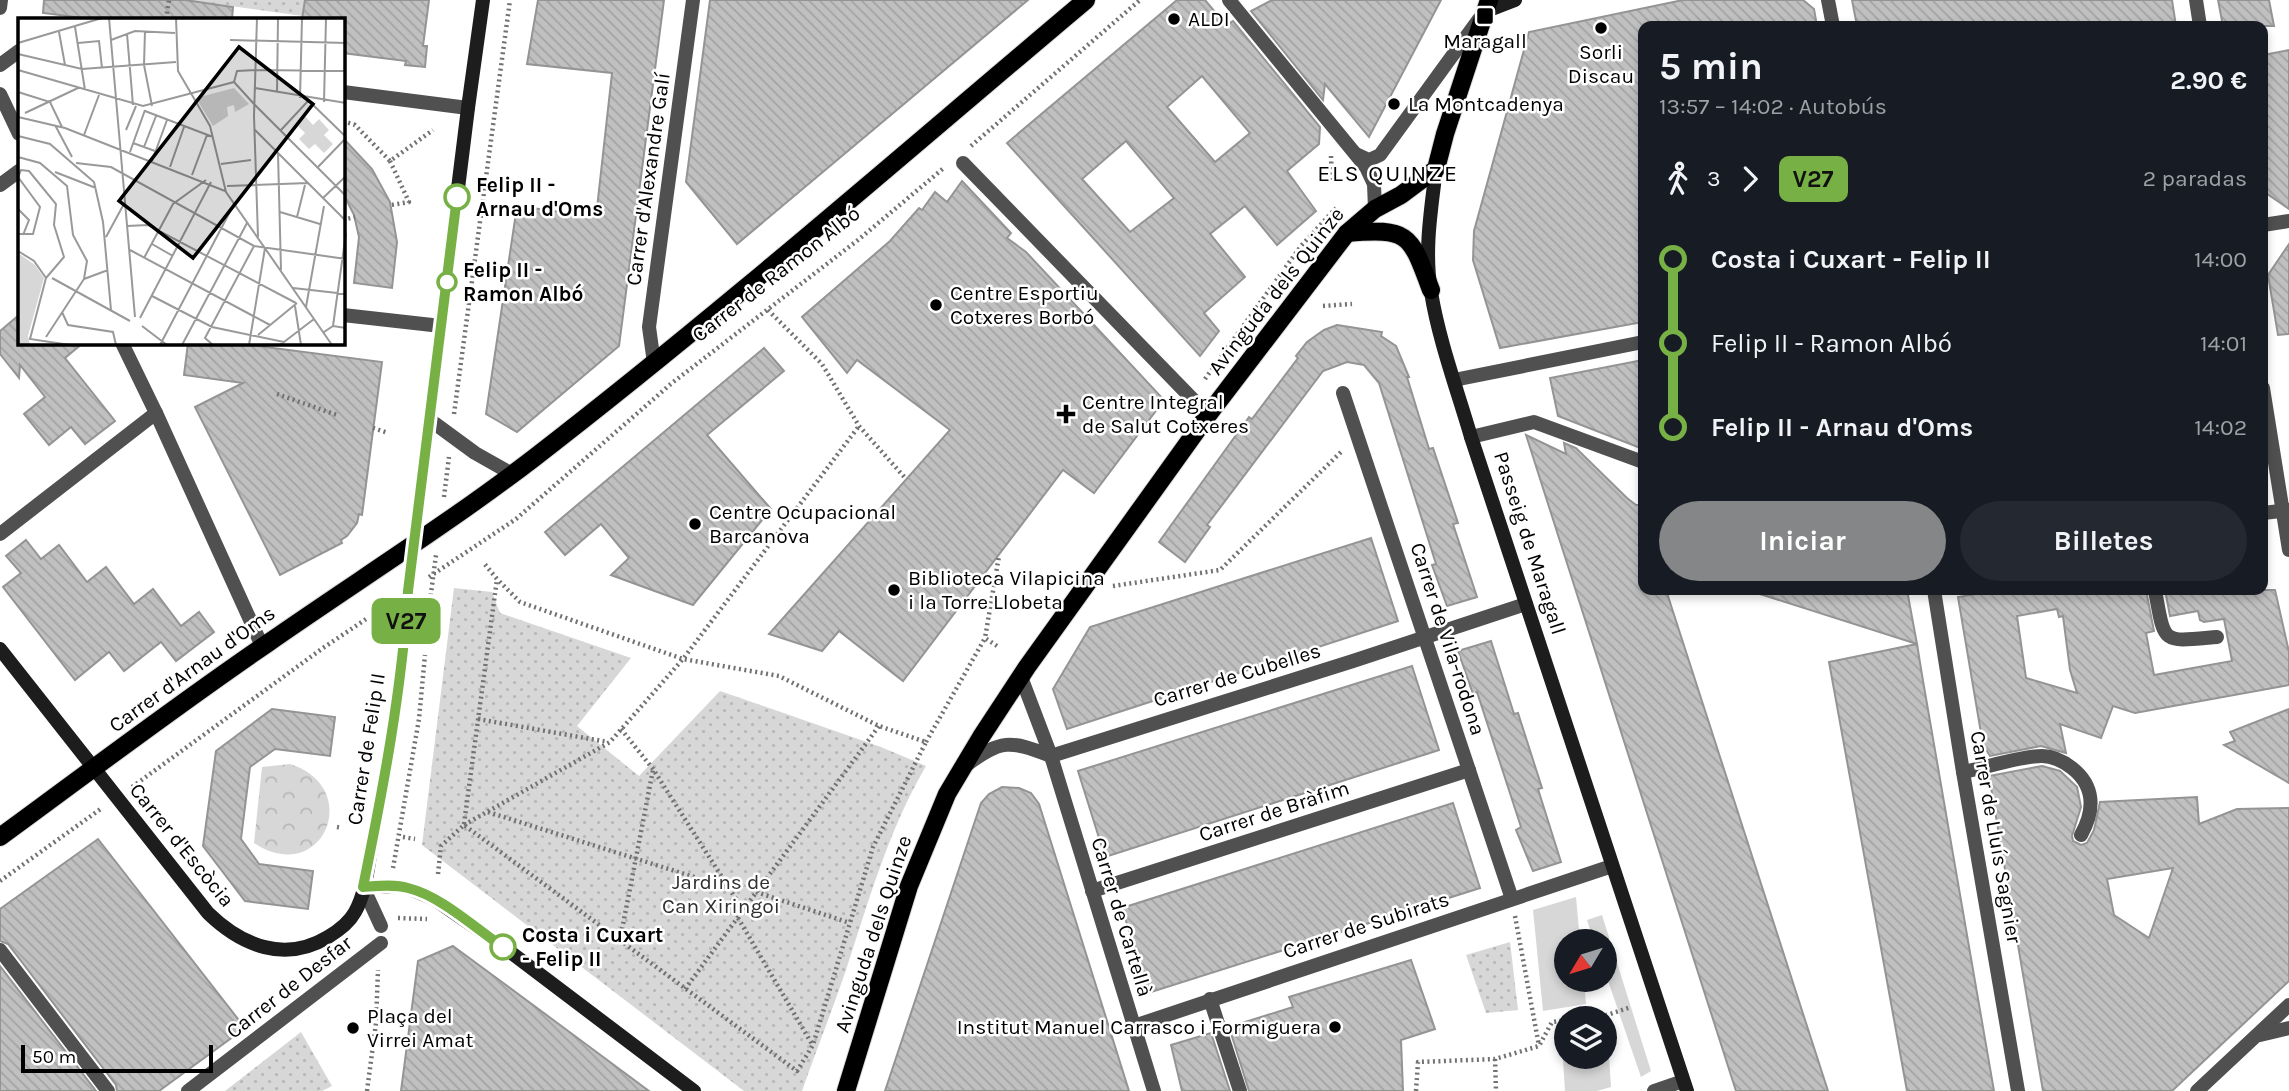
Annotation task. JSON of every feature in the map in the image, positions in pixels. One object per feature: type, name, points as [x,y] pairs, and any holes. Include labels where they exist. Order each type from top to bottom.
[{"type":"main road","name":"Carrer de Ramon Albó","points":[[415,544],[512,474],[721,309],[1086,0]]},
{"type":"main road","name":"Passeig de Maragall","points":[[1436,169],[1486,6]]},
{"type":"main road","name":"Avinguda dels Quinze","points":[[846,1091],[909,886],[947,794],[964,766],[1021,677],[1208,415],[1347,233],[1375,209],[1401,195],[1436,169]]},
{"type":"main road","points":[[1347,233],[1385,231],[1407,240],[1418,253],[1430,290]]},
{"type":"main road","name":"Carrer d'Arnau d'Oms","points":[[0,837],[262,646],[415,544]]},
{"type":"street","points":[[0,8],[1,0]]},
{"type":"street","name":"Carrer de Felip II","points":[[363,887],[383,789],[405,633],[483,0]]},
{"type":"street","name":"Carrer d'Alexandre Galí","points":[[654,363],[649,327],[693,0]]},
{"type":"street","points":[[1229,0],[1356,154],[1374,184],[1375,209]]},
{"type":"street","points":[[1356,154],[1368,160],[1380,155],[1486,6],[1515,0]]},
{"type":"street","points":[[1828,0],[1832,21]]},
{"type":"street","points":[[2196,0],[2199,21]]},
{"type":"street","points":[[0,65],[18,52]]},
{"type":"street","points":[[345,92],[468,108]]},
{"type":"street","points":[[0,94],[18,132]]},
{"type":"street","points":[[959,159],[1208,415]]},
{"type":"street","name":"Passeig de Maragall","points":[[1436,169],[1428,228],[1430,290],[1454,380],[1685,1086]]},
{"type":"street","points":[[0,185],[18,172]]},
{"type":"street","points":[[2268,224],[2289,221]]},
{"type":"street","points":[[345,315],[441,326]]},
{"type":"street","points":[[1454,380],[1638,343]]},
{"type":"street","points":[[123,345],[262,646]]},
{"type":"street","name":"Carrer de Vila-rodona","points":[[1343,393],[1512,899]]},
{"type":"street","points":[[0,534],[156,413]]},
{"type":"street","points":[[2268,413],[2287,510],[2289,550]]},
{"type":"street","points":[[430,420],[475,453],[512,474]]},
{"type":"street","points":[[1471,437],[1534,422],[1638,461]]},
{"type":"street","points":[[2268,512],[2287,510]]},
{"type":"street","name":"Carrer de Lluís Sagnier","points":[[1935,595],[2018,1091]]},
{"type":"street","points":[[2156,595],[2162,628],[2168,636],[2176,640],[2217,636]]},
{"type":"street","name":"Carrer de Cubelles","points":[[1051,756],[1526,604]]},
{"type":"street","name":"Carrer d'Escòcia","points":[[0,649],[208,913],[225,930],[258,945],[300,950],[319,943],[338,931],[352,917],[363,887]]},
{"type":"street","name":"Carrer de Cartellà","points":[[1021,677],[1051,756],[1154,1091]]},
{"type":"street","points":[[964,766],[999,746],[1019,744],[1051,756]]},
{"type":"street","points":[[1963,772],[2040,755],[2060,760],[2077,772],[2090,790],[2090,818],[2081,835]]},
{"type":"street","name":"Carrer de Bràfim","points":[[1092,891],[1469,770]]},
{"type":"street","name":"Carrer de Subirats","points":[[1134,1026],[1612,866]]},
{"type":"street","points":[[382,926],[363,887],[405,887],[434,899],[505,948],[694,1091]]},
{"type":"street","name":"Carrer de Desfar","points":[[188,1091],[381,943]]},
{"type":"street","points":[[0,950],[108,1091]]},
{"type":"street","points":[[1210,999],[1240,1091]]},
{"type":"street","points":[[2197,1091],[2289,1005]]},
{"type":"street","points":[[2257,1035],[2289,1028]]},
{"type":"street","points":[[1654,1091],[1685,1086]]},
{"type":"path","points":[[166,18],[169,0]]},
{"type":"path","points":[[454,419],[510,0]]},
{"type":"path","name":"Carrer de Ramon Albó","points":[[433,575],[516,519],[672,383],[959,159],[1140,0]]},
{"type":"path","points":[[345,122],[355,125],[390,161],[409,202],[391,205]]},
{"type":"path","points":[[390,161],[433,130]]},
{"type":"path","points":[[1331,155],[1332,182]]},
{"type":"path","points":[[345,220],[355,217]]},
{"type":"path","points":[[1324,306],[1352,304]]},
{"type":"path","points":[[768,310],[821,364],[859,426],[906,479]]},
{"type":"path","points":[[277,394],[337,415]]},
{"type":"path","points":[[438,874],[441,846],[464,825],[610,742],[683,659],[859,426]]},
{"type":"path","points":[[373,428],[388,433]]},
{"type":"path","points":[[1113,586],[1220,570],[1357,435]]},
{"type":"path","points":[[445,488],[449,459]]},
{"type":"path","points":[[464,825],[797,1071],[813,1045],[873,847],[926,742],[985,638],[999,556]]},
{"type":"path","points":[[483,562],[520,602],[683,659],[779,676],[879,726],[926,742]]},
{"type":"path","points":[[464,825],[497,579]]},
{"type":"path","points":[[0,881],[366,618]]},
{"type":"path","points":[[985,638],[997,646]]},
{"type":"path","points":[[478,719],[610,742]]},
{"type":"path","points":[[685,989],[879,726]]},
{"type":"path","points":[[621,729],[653,769],[743,910]]},
{"type":"path","points":[[620,940],[653,769]]},
{"type":"path","points":[[488,812],[729,888]]},
{"type":"path","points":[[403,837],[415,839]]},
{"type":"path","points":[[756,892],[850,923]]},
{"type":"path","points":[[1512,899],[1539,1046]]},
{"type":"path","points":[[397,918],[417,917],[430,920]]},
{"type":"path","points":[[738,918],[813,1045]]},
{"type":"path","points":[[367,1091],[376,1023],[381,943]]},
{"type":"path","points":[[1617,1012],[1631,1007]]},
{"type":"path","points":[[1416,1091],[1418,1062],[1495,1059],[1539,1046],[1554,1021]]},
{"type":"path","points":[[1495,1059],[1496,1091]]},
{"type":"green space","points":[[188,0],[305,0],[303,16]]},
{"type":"green space","name":"Jardins de Can Xiringoi","points":[[454,588],[492,592],[500,613],[631,658],[577,726],[639,776],[720,691],[881,747],[926,766],[890,840],[802,1091],[744,1091],[422,845]]},
{"type":"green space","points":[[290,764],[313,776],[326,793],[329,811],[326,829],[315,844],[299,853],[278,854],[254,843],[262,767]]},
{"type":"green space","points":[[1576,897],[1579,929],[1554,929],[1554,992],[1585,992],[1586,1004],[1554,1006],[1554,1009],[1543,1011],[1533,910]]},
{"type":"green space","points":[[1602,915],[1606,929],[1590,929],[1587,920]]},
{"type":"green space","points":[[1510,942],[1518,1010],[1486,1013],[1466,955]]},
{"type":"green space","points":[[1617,963],[1651,1071],[1641,1077],[1617,1006],[1612,992],[1617,992]]},
{"type":"green space","points":[[301,1032],[332,1086],[322,1091],[225,1091]]},
{"type":"green space","points":[[1564,1069],[1610,1069],[1611,1087],[1597,1091],[1565,1091]]},
{"type":"building","points":[[44,0],[185,0],[233,7],[232,18],[83,18],[43,13]]},
{"type":"building","points":[[305,0],[429,0],[423,46],[427,46],[425,67],[405,65],[406,61],[345,53],[345,18],[302,18]]},
{"type":"building","points":[[538,0],[664,0],[619,346],[517,432],[486,414],[517,206],[596,217],[612,73],[527,64]]},
{"type":"building","points":[[710,0],[1028,0],[737,244],[686,182]]},
{"type":"building","points":[[1177,0],[1205,0],[1226,25],[1233,21],[1320,127],[1319,144],[1287,171],[1316,211],[1277,245],[1245,206],[1210,234],[1245,277],[1204,313],[1219,331],[1200,356],[1007,143]],"holes":[[[1202,76],[1250,133],[1215,162],[1167,107]],[[1126,141],[1174,198],[1130,232],[1082,179]]]},
{"type":"building","points":[[1272,0],[1441,0],[1369,137],[1325,84],[1323,100],[1251,11]]},
{"type":"building","points":[[1683,0],[1803,0],[1814,9],[1816,21],[1638,21],[1638,323],[1500,348],[1473,260],[1474,231],[1529,32]]},
{"type":"building","points":[[1852,0],[2172,0],[2175,21],[1856,21]]},
{"type":"building","points":[[2218,0],[2269,0],[2274,26],[2268,26],[2268,21],[2222,21]]},
{"type":"building","points":[[2289,50],[2289,209],[2268,194],[2268,54]]},
{"type":"building","points":[[345,140],[372,169],[390,202],[397,242],[392,288],[354,283],[359,237],[354,215],[345,197]]},
{"type":"building","points":[[962,181],[1011,233],[1007,238],[1026,252],[1164,400],[1094,493],[1063,470],[903,681],[839,631],[822,651],[769,634],[950,430],[857,360],[847,373],[802,317],[890,241],[919,208],[922,210],[935,192],[947,202]]},
{"type":"building","points":[[2289,244],[2289,334],[2278,335],[2268,275]]},
{"type":"building","points":[[18,316],[18,345],[81,345],[65,358],[115,421],[85,444],[71,427],[49,445],[24,414],[45,397],[20,365],[19,378],[0,354],[0,331]]},
{"type":"building","points":[[1337,325],[1382,332],[1381,336],[1396,346],[1409,377],[1429,449],[1433,448],[1458,523],[1453,524],[1477,597],[1447,606],[1432,565],[1436,564],[1379,383],[1364,365],[1347,362],[1323,371],[1207,525],[1210,527],[1185,562],[1159,542],[1249,417],[1252,419],[1298,358],[1296,356],[1307,342]]},
{"type":"building","points":[[188,345],[250,345],[382,362],[362,515],[359,514],[357,523],[341,540],[342,543],[280,575],[195,407],[243,383],[184,375]]},
{"type":"building","points":[[764,348],[784,371],[707,435],[771,509],[693,605],[611,575],[629,558],[601,524],[565,555],[545,532]]},
{"type":"building","points":[[1638,361],[1638,447],[1558,416],[1550,378]]},
{"type":"building","points":[[1526,435],[1566,454],[1564,443],[1576,448],[1627,498],[1638,505],[1638,595],[1668,595],[1828,1091],[1736,1091]]},
{"type":"building","points":[[1371,538],[1398,621],[1067,729],[1053,689],[1090,627]]},
{"type":"building","points":[[26,540],[41,559],[59,545],[87,582],[106,567],[134,604],[153,589],[181,626],[199,612],[214,632],[176,661],[161,642],[124,671],[109,652],[75,680],[3,587],[21,573],[6,556]]},
{"type":"building","points":[[2268,590],[2275,590],[2289,652],[2289,685],[2135,713],[2113,706],[2101,738],[2060,724],[2066,753],[2041,746],[1990,756],[1983,745],[1958,597],[2147,595],[2154,631],[2146,633],[2154,675],[2232,661],[2224,619],[2204,622],[2200,620],[2198,611],[2170,616],[2166,595],[2268,595]],"holes":[[[2057,609],[2059,617],[2063,616],[2070,670],[2077,693],[2026,678],[2017,616]]]},
{"type":"building","points":[[1763,595],[1908,595],[1917,644]]},
{"type":"building","points":[[1491,641],[1514,714],[1518,713],[1542,788],[1538,789],[1561,862],[1533,871],[1516,830],[1521,827],[1477,692],[1473,694],[1458,651]]},
{"type":"building","points":[[1917,644],[1994,1091],[1907,1091],[1829,662]]},
{"type":"building","points":[[1412,666],[1439,750],[1105,857],[1078,771]]},
{"type":"building","points":[[272,709],[335,717],[330,756],[275,749],[250,767],[241,839],[259,864],[313,871],[308,909],[245,901],[203,846],[216,751]]},
{"type":"building","points":[[2289,709],[2289,783],[2224,745],[2235,741],[2230,732]]},
{"type":"building","points":[[2042,766],[2060,771],[2077,787],[2081,807],[2072,836],[2073,841],[2081,845],[2087,843],[2094,830],[2100,802],[2197,797],[2199,824],[2237,809],[2289,808],[2289,981],[2172,1091],[2043,1091],[1989,776]],"holes":[[[2173,868],[2149,938],[2114,915],[2107,879]]]},
{"type":"building","points":[[1002,787],[1019,788],[1031,793],[1039,804],[1129,1091],[885,1091],[981,803],[989,794]]},
{"type":"building","points":[[1453,803],[1480,888],[1148,993],[1122,908]]},
{"type":"building","points":[[98,839],[245,1028],[159,1091],[117,1091],[116,1085],[8,944],[0,941],[0,909]]},
{"type":"building","points":[[453,946],[649,1091],[401,1091],[418,961]]},
{"type":"building","name":"Institut Manuel Carrasco i Formiguera","points":[[1411,960],[1435,1029],[1401,1040],[1403,1091],[1249,1091],[1229,1027],[1293,1007],[1289,997]]},
{"type":"building","points":[[0,966],[96,1091],[0,1091]]},
{"type":"building","points":[[1211,1033],[1230,1091],[1182,1091],[1171,1045]]},
{"type":"bus line","name":"V27","points":[[457,197],[405,633],[383,789],[363,887],[405,887],[418,891],[434,899],[503,947]]},
{"type":"place","name":"Maragall","points":[[1485,16]]},
{"type":"place","name":"ALDI","points":[[1174,19]]},
{"type":"place","name":"Sorli Discau","points":[[1601,28]]},
{"type":"place","name":"La Montcadenya","points":[[1394,104]]},
{"type":"place","name":"Felip II - Arnau d'Oms","points":[[457,197]]},
{"type":"place","name":"Felip II - Ramon Albó","points":[[447,282]]},
{"type":"place","name":"Centre Esportiu Cotxeres Borbó","points":[[936,305]]},
{"type":"place","name":"Centre Integral de Salut Cotxeres","points":[[1066,414]]},
{"type":"place","name":"Centre Ocupacional Barcanova","points":[[695,524]]},
{"type":"place","name":"Biblioteca Vilapicina i la Torre Llobeta","points":[[894,590]]},
{"type":"place","name":"Costa i Cuxart - Felip II","points":[[503,947]]},
{"type":"place","name":"Institut Manuel Carrasco i Formiguera","points":[[1335,1027]]},
{"type":"place","name":"Plaça del Virrei Amat","points":[[353,1028]]},
{"type":"district","name":"ELS QUINZE","points":[[1388,173]]}]
